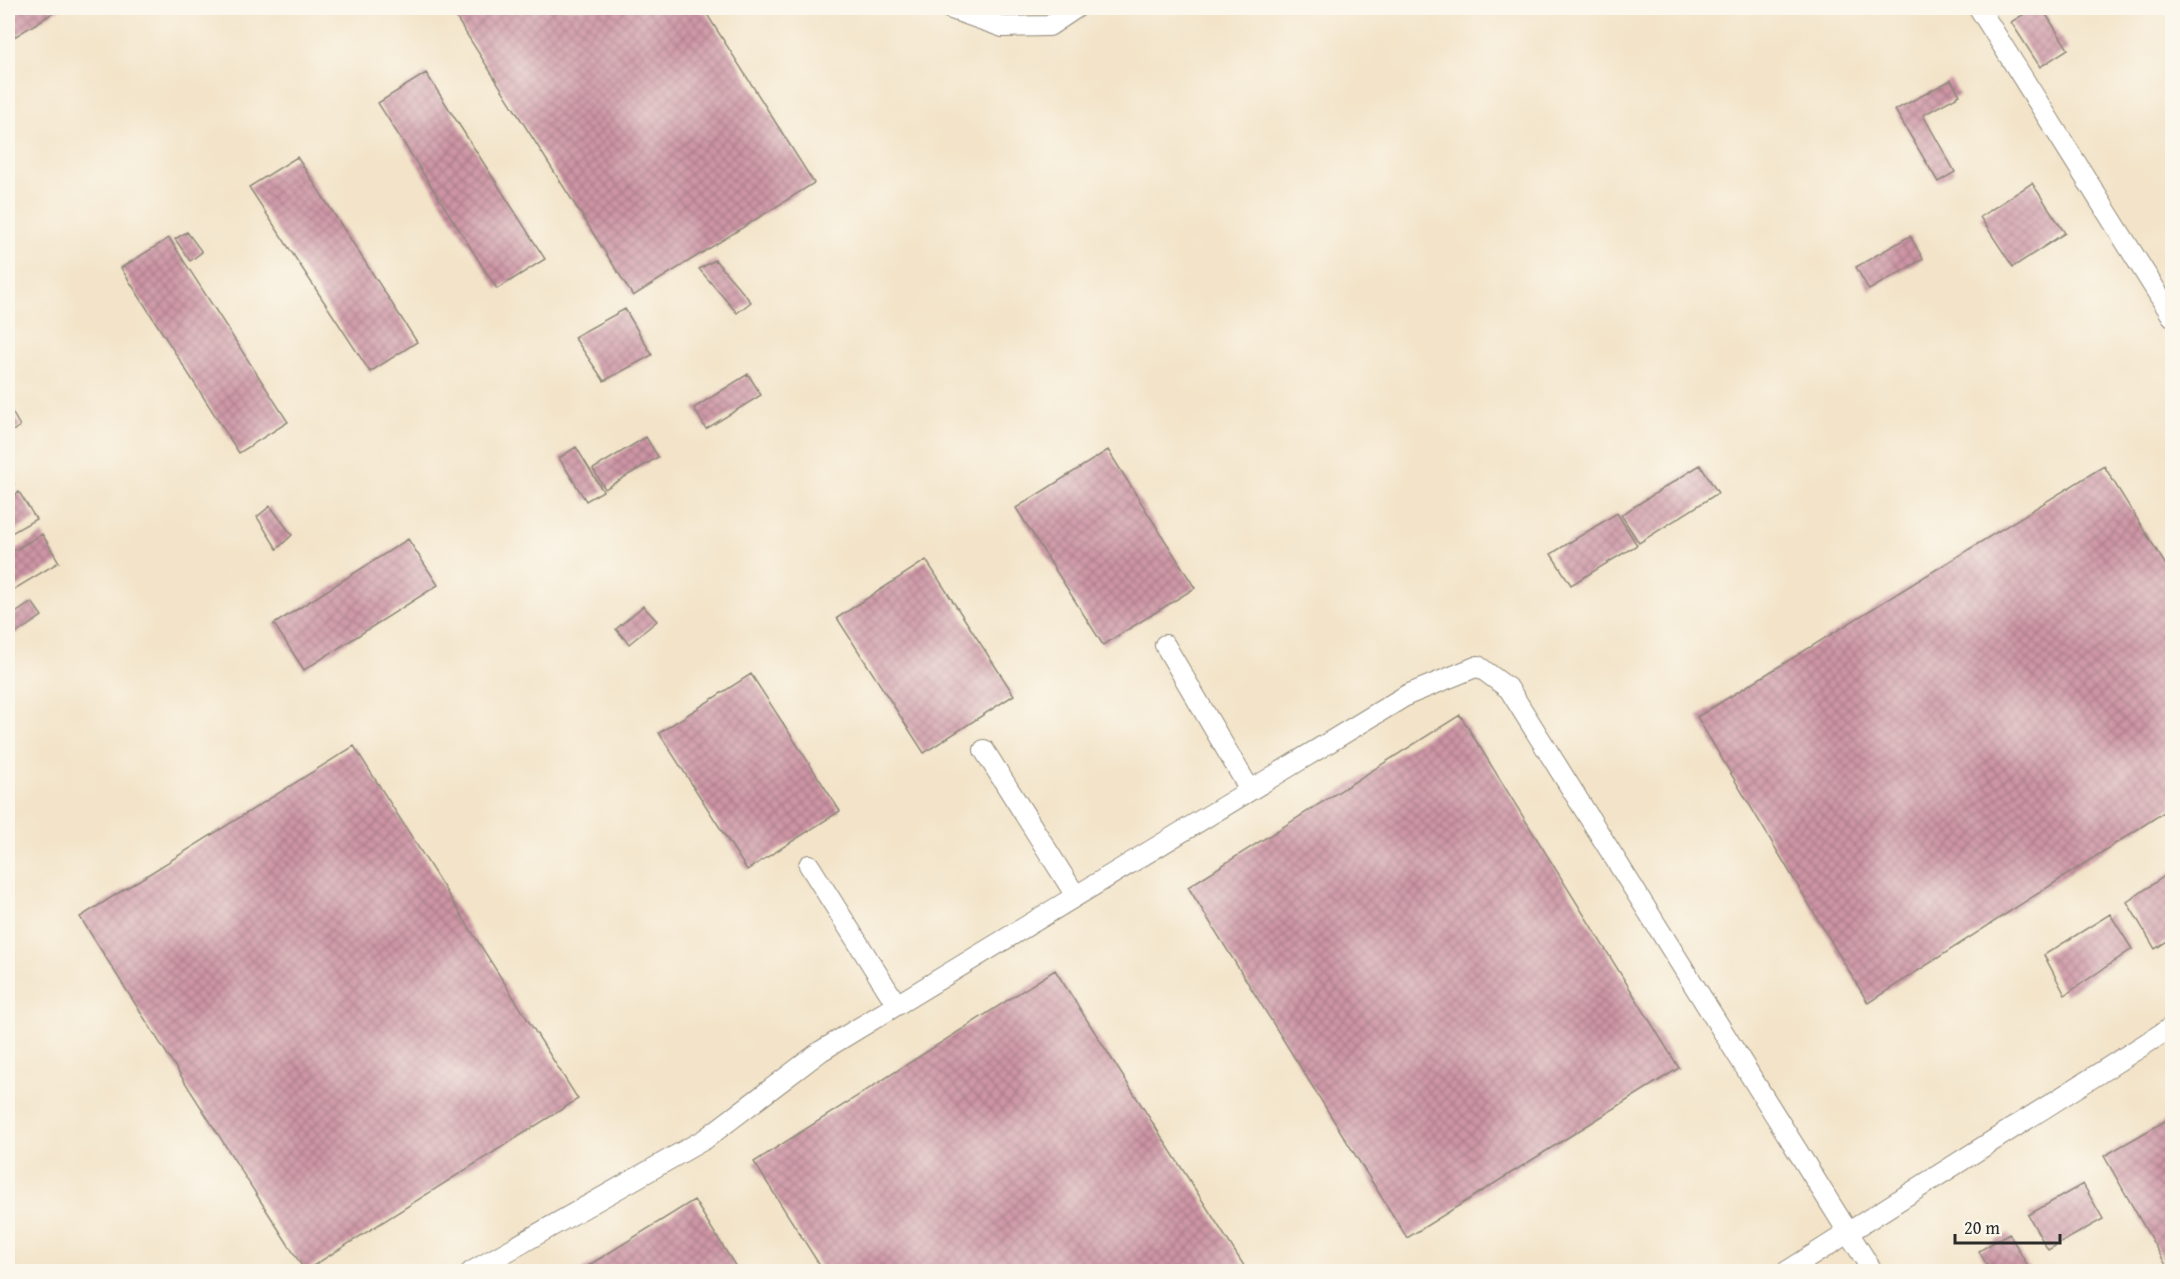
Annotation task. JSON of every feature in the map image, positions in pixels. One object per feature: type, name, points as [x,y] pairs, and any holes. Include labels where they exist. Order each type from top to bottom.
[{"type":"lane","points":[[949,8],[1003,27],[1049,26],[1076,8]]},
{"type":"lane","points":[[1979,8],[2172,316]]},
{"type":"lane","points":[[1165,645],[1250,790]]},
{"type":"lane","points":[[471,1272],[705,1139],[821,1052],[1407,695],[1478,666],[1509,689],[1873,1272]]},
{"type":"lane","points":[[984,750],[1076,897]]},
{"type":"lane","points":[[809,865],[897,1005]]},
{"type":"lane","points":[[1786,1272],[2172,1027]]},
{"type":"building","points":[[8,8],[61,8],[8,41]]},
{"type":"building","points":[[450,8],[703,8],[814,183],[633,296]]},
{"type":"building","points":[[2034,8],[2042,8],[2068,49],[2040,67],[2011,22]]},
{"type":"building","points":[[426,73],[545,259],[497,289],[378,103]]},
{"type":"building","points":[[1951,80],[1960,95],[1923,115],[1955,172],[1938,182],[1895,110]]},
{"type":"building","points":[[297,157],[417,342],[370,372],[249,187]]},
{"type":"building","points":[[2032,183],[2065,233],[2013,267],[1980,217]]},
{"type":"building","points":[[187,232],[202,252],[190,261],[175,239]]},
{"type":"building","points":[[1910,236],[1923,259],[1869,290],[1856,267]]},
{"type":"building","points":[[169,238],[288,422],[239,453],[121,268]]},
{"type":"building","points":[[715,260],[751,302],[737,313],[699,269]]},
{"type":"building","points":[[625,309],[652,355],[604,381],[574,337]]},
{"type":"building","points":[[748,374],[761,395],[706,429],[694,408]]},
{"type":"building","points":[[8,405],[20,426],[8,434]]},
{"type":"building","points":[[646,437],[658,457],[605,489],[593,469]]},
{"type":"building","points":[[576,447],[603,491],[586,501],[559,458]]},
{"type":"building","points":[[1108,450],[1195,588],[1103,645],[1016,508]]},
{"type":"building","points":[[1700,465],[1718,493],[1639,543],[1621,515]]},
{"type":"building","points":[[2104,466],[2172,575],[2172,807],[1868,1003],[1697,717]]},
{"type":"building","points":[[8,474],[14,483],[8,487]]},
{"type":"building","points":[[19,492],[36,519],[8,535],[8,499]]},
{"type":"building","points":[[270,506],[292,535],[277,549],[257,517]]},
{"type":"building","points":[[1617,513],[1637,545],[1571,585],[1551,554]]},
{"type":"building","points":[[42,534],[59,562],[8,593],[8,554]]},
{"type":"building","points":[[408,539],[438,585],[304,670],[274,624]]},
{"type":"building","points":[[926,560],[1014,695],[924,753],[837,618]]},
{"type":"building","points":[[32,602],[42,616],[15,634],[8,618]]},
{"type":"building","points":[[643,606],[657,621],[629,644],[616,629]]},
{"type":"building","points":[[751,674],[840,811],[747,870],[659,733]]},
{"type":"building","points":[[1460,715],[1679,1068],[1407,1238],[1188,887]]},
{"type":"building","points":[[354,746],[578,1099],[305,1271],[80,917]]},
{"type":"building","points":[[2172,871],[2172,938],[2155,949],[2127,902]]},
{"type":"building","points":[[2110,914],[2132,949],[2065,995],[2044,955]]},
{"type":"building","points":[[1055,970],[1248,1272],[824,1272],[754,1162]]},
{"type":"building","points":[[2172,1117],[2172,1272],[2170,1272],[2104,1156]]},
{"type":"building","points":[[2083,1184],[2103,1219],[2048,1250],[2028,1215]]},
{"type":"building","points":[[694,1200],[739,1272],[578,1272]]},
{"type":"building","points":[[2009,1233],[2031,1272],[1991,1272],[1979,1251]]}]
